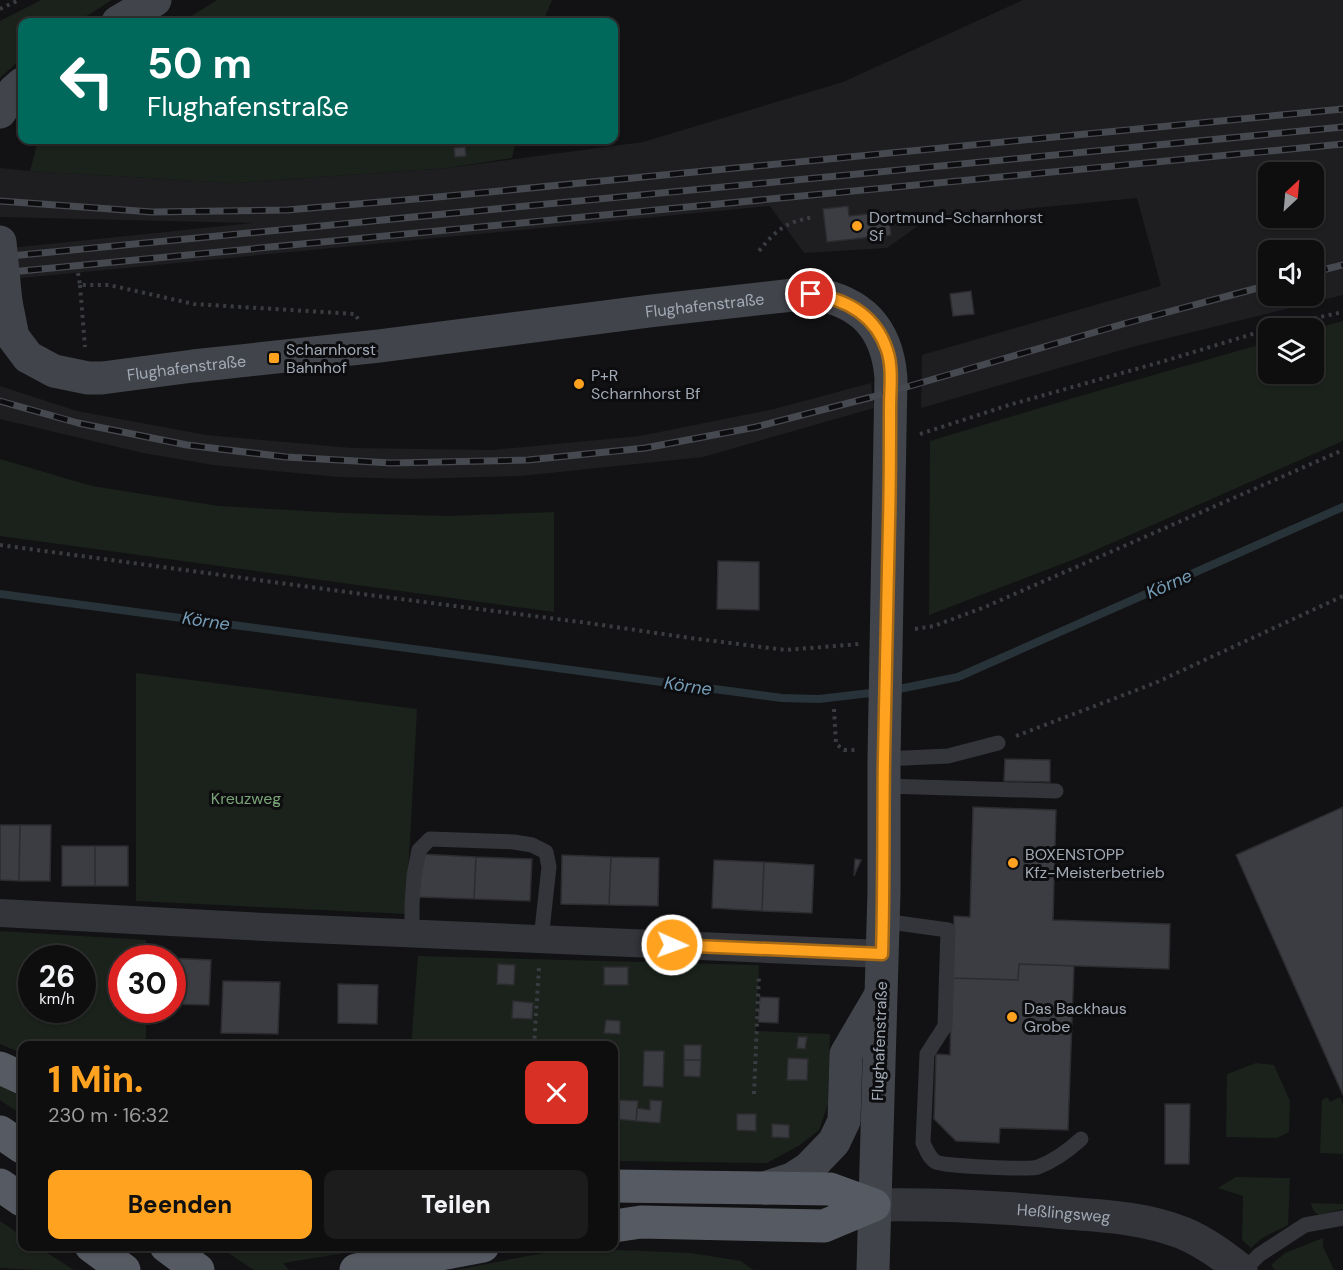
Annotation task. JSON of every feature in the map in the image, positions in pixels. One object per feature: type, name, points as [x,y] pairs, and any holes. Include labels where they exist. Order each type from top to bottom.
[{"type":"highway","points":[[0,1068],[18,1076]]},
{"type":"highway","points":[[0,1132],[18,1144]]},
{"type":"highway","points":[[0,1185],[18,1197]]},
{"type":"highway","points":[[618,1186],[830,1189],[874,1205]]},
{"type":"highway","points":[[618,1225],[641,1222],[825,1226],[874,1205]]},
{"type":"highway","points":[[98,1251],[124,1270]]},
{"type":"highway","points":[[172,1251],[198,1270]]},
{"type":"highway","points":[[356,1270],[457,1251]]},
{"type":"main road","points":[[125,18],[155,0]]},
{"type":"main road","points":[[0,112],[18,88]]},
{"type":"main road","name":"Flughafenstraße","points":[[0,242],[6,302],[13,337],[28,357],[54,371],[88,378],[811,294],[828,296],[849,304],[865,315],[887,350],[891,378],[885,716],[876,765],[883,921],[873,1270]]},
{"type":"main road","points":[[765,1188],[792,1179],[809,1168],[834,1142],[844,1121],[846,1054],[881,995]]},
{"type":"street","points":[[0,913],[882,954]]},
{"type":"street","name":"Heßlingsweg","points":[[874,1205],[917,1204],[1008,1208],[1129,1218],[1185,1234],[1242,1270]]},
{"type":"lane","points":[[876,765],[948,756],[998,743]]},
{"type":"lane","points":[[876,765],[1056,791]]},
{"type":"lane","points":[[412,933],[414,876],[418,850],[430,839],[475,840],[532,845],[546,852],[549,867],[541,939]]},
{"type":"lane","points":[[883,921],[948,930],[945,1026],[927,1054],[923,1143],[928,1154],[937,1162],[954,1166],[1036,1168],[1066,1152],[1081,1139]]},
{"type":"lane","points":[[1242,1270],[1305,1225],[1343,1218]]},
{"type":"path","points":[[0,9],[19,0]]},
{"type":"path","points":[[759,251],[773,235],[789,223],[814,217]]},
{"type":"path","points":[[78,273],[85,344]]},
{"type":"path","points":[[80,285],[109,285],[194,304],[355,314],[379,346]]},
{"type":"path","points":[[1317,318],[1343,312]]},
{"type":"path","points":[[891,444],[1009,405],[1258,333]]},
{"type":"path","points":[[887,628],[917,629],[934,626],[986,607],[1343,450]]},
{"type":"path","points":[[0,545],[786,650],[845,645]]},
{"type":"path","points":[[998,743],[1155,683],[1343,596]]},
{"type":"path","points":[[834,709],[836,744],[876,765]]},
{"type":"path","points":[[534,1041],[541,939]]},
{"type":"path","points":[[754,1094],[760,949]]},
{"type":"shaded area","points":[[1023,0],[1343,0],[1343,295],[1324,300],[1324,240],[1258,240],[1258,306],[1298,306],[1132,347],[921,408],[922,355],[1161,286],[1137,198],[929,218],[887,248],[804,253],[770,206],[0,280],[0,249],[253,223],[0,217],[0,168],[234,183],[447,168],[643,142],[843,82]]},
{"type":"shaded area","points":[[871,383],[874,408],[703,457],[521,476],[413,479],[338,477],[213,465],[143,453],[0,419],[0,386],[77,411],[206,435],[352,448],[492,450],[640,436],[774,409]]},
{"type":"green space","points":[[41,0],[112,0],[83,18],[18,18],[18,62],[0,78],[0,21]]},
{"type":"green space","points":[[217,0],[552,0],[545,18],[188,18]]},
{"type":"green space","points":[[37,144],[515,144],[512,158],[447,168],[234,183],[30,171]]},
{"type":"green space","points":[[1343,321],[1343,441],[1080,557],[929,615],[930,441],[1258,345],[1258,384],[1324,384],[1324,326]]},
{"type":"green space","points":[[0,459],[92,486],[219,506],[447,516],[554,512],[554,612],[0,536]]},
{"type":"green space","name":"Kreuzweg","points":[[136,673],[417,709],[406,914],[136,901]]},
{"type":"green space","points":[[0,931],[146,940],[146,945],[108,945],[108,1023],[146,1023],[146,1041],[18,1041],[18,1051],[0,1044]]},
{"type":"green space","points":[[418,956],[759,965],[756,1031],[830,1034],[828,1104],[819,1130],[800,1145],[767,1163],[618,1161],[618,1041],[411,1041]]},
{"type":"green space","points":[[1256,1063],[1274,1065],[1290,1101],[1289,1132],[1277,1138],[1226,1137],[1227,1074]]},
{"type":"green space","points":[[0,1083],[18,1090],[18,1112],[0,1100]]},
{"type":"green space","points":[[1327,1097],[1330,1102],[1340,1097],[1343,1104],[1343,1154],[1320,1153],[1322,1100]]},
{"type":"green space","points":[[1236,1177],[1290,1178],[1288,1225],[1262,1238],[1251,1248],[1242,1240],[1243,1196],[1218,1188]]},
{"type":"green space","points":[[1311,1203],[1343,1204],[1343,1209],[1319,1215]]},
{"type":"green space","points":[[0,1221],[18,1233],[18,1251],[44,1251],[74,1270],[38,1270],[0,1268]]},
{"type":"green space","points":[[1323,1238],[1323,1246],[1334,1270],[1275,1270],[1271,1265],[1285,1253]]},
{"type":"green space","points":[[618,1250],[691,1253],[741,1261],[753,1270],[455,1270],[553,1251]]},
{"type":"green space","points":[[225,1251],[356,1251],[283,1263],[289,1270],[254,1270]]},
{"type":"building","points":[[465,147],[466,156],[455,157],[454,148]]},
{"type":"building","name":"Dortmund-Scharnhorst Sf","points":[[848,206],[849,216],[888,212],[891,235],[827,242],[823,209]]},
{"type":"building","points":[[971,291],[974,314],[953,316],[950,294]]},
{"type":"building","points":[[718,561],[759,562],[759,610],[717,609]]},
{"type":"building","points":[[1005,759],[1050,760],[1050,782],[1004,781]]},
{"type":"building","name":"BOXENSTOPP Kfz-Meisterbetrieb","points":[[973,807],[1056,810],[1053,920],[1170,924],[1169,969],[1019,964],[1018,980],[952,978],[954,916],[970,917]]},
{"type":"building","points":[[1343,807],[1343,1095],[1236,855]]},
{"type":"building","points":[[0,825],[20,825],[19,881],[0,880]]},
{"type":"building","points":[[20,825],[51,825],[50,881],[19,881]]},
{"type":"building","points":[[62,846],[95,846],[95,886],[62,886]]},
{"type":"building","points":[[95,846],[128,846],[128,886],[95,886]]},
{"type":"building","points":[[420,854],[476,857],[474,899],[418,897]]},
{"type":"building","points":[[562,855],[611,857],[609,905],[561,904]]},
{"type":"building","points":[[476,857],[532,859],[530,901],[474,899]]},
{"type":"building","points":[[611,857],[659,858],[658,906],[609,905]]},
{"type":"building","points":[[855,859],[861,860],[854,876]]},
{"type":"building","points":[[714,860],[764,862],[762,911],[712,908]]},
{"type":"building","points":[[764,862],[814,865],[812,913],[762,911]]},
{"type":"building","points":[[186,959],[211,960],[209,1005],[186,1004]]},
{"type":"building","points":[[498,964],[515,965],[514,985],[497,984]]},
{"type":"building","name":"Das Backhaus Grobe","points":[[1019,964],[1074,966],[1068,1130],[1000,1128],[999,1143],[956,1141],[934,1119],[936,1054],[950,1055],[952,978],[1018,980]]},
{"type":"building","points":[[604,967],[628,967],[628,985],[604,985]]},
{"type":"building","points":[[223,981],[280,982],[278,1034],[221,1033]]},
{"type":"building","points":[[338,984],[378,985],[377,1024],[338,1023]]},
{"type":"building","points":[[760,997],[779,998],[778,1023],[758,1022]]},
{"type":"building","points":[[513,1001],[533,1003],[532,1019],[512,1018]]},
{"type":"building","points":[[606,1020],[620,1021],[620,1034],[604,1033]]},
{"type":"building","points":[[798,1037],[807,1037],[805,1049],[797,1048]]},
{"type":"building","points":[[684,1045],[701,1045],[701,1060],[684,1060]]},
{"type":"building","points":[[644,1051],[664,1051],[663,1087],[643,1086]]},
{"type":"building","points":[[788,1058],[808,1059],[807,1080],[787,1080]]},
{"type":"building","points":[[684,1060],[701,1060],[700,1077],[684,1076]]},
{"type":"building","points":[[618,1100],[638,1101],[636,1121],[618,1119]]},
{"type":"building","points":[[650,1100],[662,1101],[660,1123],[636,1121],[637,1108],[650,1110]]},
{"type":"building","points":[[1165,1104],[1190,1104],[1189,1164],[1165,1164]]},
{"type":"building","points":[[737,1114],[756,1114],[756,1131],[737,1130]]},
{"type":"building","points":[[772,1124],[789,1125],[789,1138],[772,1137]]},
{"type":"waterway","name":"Körne","points":[[894,690],[958,677],[1343,507]]},
{"type":"waterway","name":"Körne","points":[[0,594],[782,698],[819,699],[879,692]]},
{"type":"railway","points":[[0,201],[152,212],[287,210],[1343,109]]},
{"type":"railway","points":[[0,257],[1343,127]]},
{"type":"railway","points":[[0,273],[1343,144]]},
{"type":"railway","points":[[1324,270],[1343,265]]},
{"type":"railway","points":[[0,401],[78,423],[187,445],[286,457],[391,463],[528,460],[645,448],[756,427],[872,397],[1123,324],[1258,288]]},
{"type":"place","name":"Dortmund-Scharnhorst Sf","points":[[857,226]]},
{"type":"place","name":"Scharnhorst Bahnhof","points":[[274,358]]},
{"type":"place","name":"P+R Scharnhorst Bf","points":[[579,384]]},
{"type":"place","name":"BOXENSTOPP Kfz-Meisterbetrieb","points":[[1013,863]]},
{"type":"place","name":"Das Backhaus Grobe","points":[[1012,1017]]},
{"type":"route","points":[[672,945],[882,954],[891,444],[890,372],[887,350],[865,315],[849,304],[828,296],[811,294]]}]
